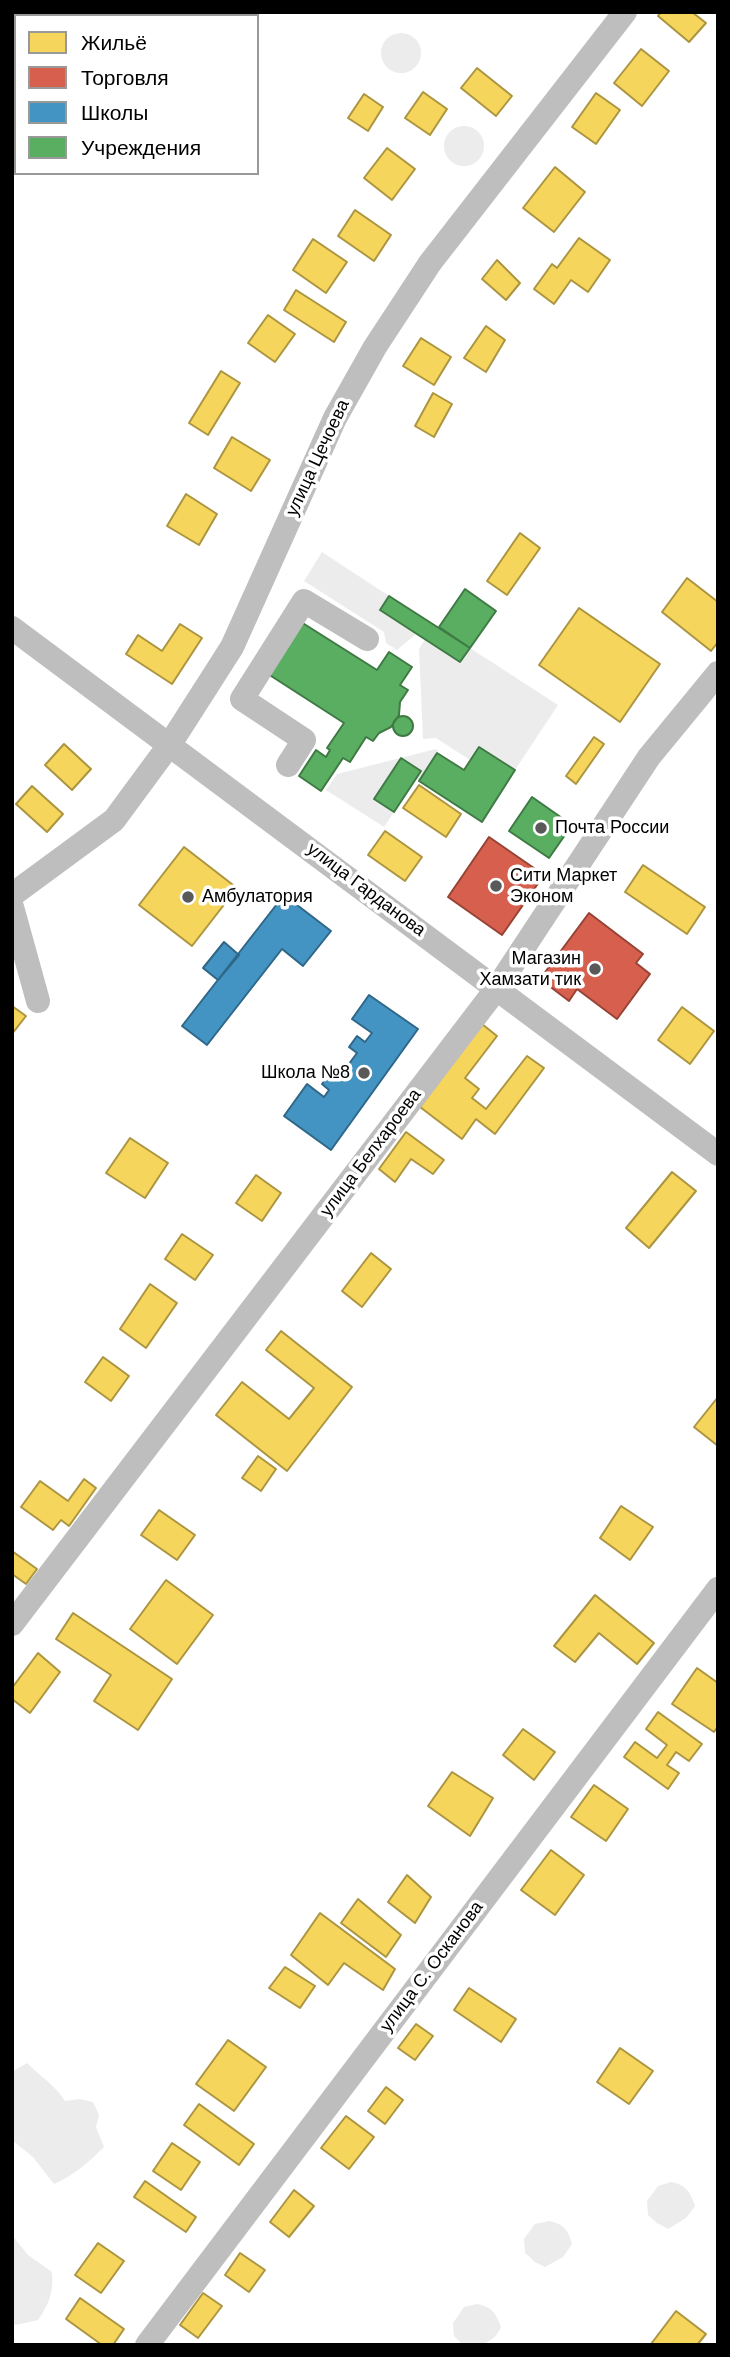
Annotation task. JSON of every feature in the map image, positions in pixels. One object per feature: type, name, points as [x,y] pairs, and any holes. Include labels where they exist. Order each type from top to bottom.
[{"type":"street","name":"улица Цечоева","points":[[12,895],[114,820],[170,744],[233,647],[335,418],[375,347],[430,263],[625,12]]},
{"type":"street","points":[[288,765],[304,740],[242,699],[300,597],[367,639]]},
{"type":"street","name":"улица Гарданова","points":[[12,628],[718,1154]]},
{"type":"street","name":"улица Белхароева","points":[[12,1624],[497,988],[649,757],[718,673]]},
{"type":"street","points":[[12,908],[38,1001]]},
{"type":"street","name":"улица С. Осканова","points":[[146,2345],[718,1589]]},
{"type":"shaded area","points":[[401,33],[415,39],[421,53],[415,67],[401,73],[387,67],[381,53],[387,39]]},
{"type":"shaded area","points":[[464,126],[478,132],[484,146],[478,160],[464,166],[450,160],[444,146],[450,132]]},
{"type":"shaded area","points":[[322,552],[389,596],[380,611],[416,634],[397,650],[386,643],[384,632],[304,581]]},
{"type":"shaded area","points":[[425,639],[460,662],[470,648],[558,705],[515,770],[479,747],[470,760],[436,738],[423,739],[419,649]]},
{"type":"shaded area","points":[[436,749],[438,751],[419,781],[416,778],[421,770],[401,758],[375,800],[394,812],[384,827],[326,790],[337,774]]},
{"type":"shaded area","points":[[27,2063],[65,2101],[79,2099],[93,2102],[99,2115],[96,2127],[104,2147],[68,2177],[54,2184],[33,2157],[12,2140],[12,2072]]},
{"type":"shaded area","points":[[671,2182],[687,2190],[695,2206],[686,2218],[668,2229],[648,2215],[647,2201],[658,2186]]},
{"type":"shaded area","points":[[549,2221],[565,2228],[572,2244],[563,2257],[545,2267],[525,2253],[524,2239],[535,2224]]},
{"type":"shaded area","points":[[12,2235],[28,2255],[52,2272],[50,2298],[38,2320],[16,2325],[12,2323]]},
{"type":"shaded area","points":[[477,2304],[493,2311],[501,2327],[490,2341],[463,2345],[454,2336],[453,2323],[464,2307]]},
{"type":"building: Жильё","points":[[661,12],[692,12],[706,23],[689,42],[658,16]]},
{"type":"building: Жильё","points":[[641,49],[669,71],[642,106],[614,83]]},
{"type":"building: Жильё","points":[[477,68],[512,96],[496,116],[461,88]]},
{"type":"building: Жильё","points":[[423,92],[447,109],[430,135],[405,118]]},
{"type":"building: Жильё","points":[[596,93],[620,110],[596,144],[572,127]]},
{"type":"building: Жильё","points":[[364,94],[383,107],[368,131],[348,118]]},
{"type":"building: Жильё","points":[[387,148],[415,169],[392,200],[364,178]]},
{"type":"building: Жильё","points":[[555,167],[585,192],[554,232],[523,208]]},
{"type":"building: Жильё","points":[[355,210],[391,235],[374,261],[338,236]]},
{"type":"building: Жильё","points":[[579,238],[610,260],[588,292],[571,280],[554,304],[534,289],[552,264],[557,268]]},
{"type":"building: Жильё","points":[[313,239],[347,262],[326,293],[293,270]]},
{"type":"building: Жильё","points":[[497,260],[520,283],[506,300],[482,279]]},
{"type":"building: Жильё","points":[[296,290],[346,322],[334,342],[284,310]]},
{"type":"building: Жильё","points":[[268,315],[295,334],[275,362],[248,343]]},
{"type":"building: Жильё","points":[[486,326],[505,340],[486,372],[464,358]]},
{"type":"building: Жильё","points":[[421,338],[451,357],[434,385],[403,366]]},
{"type":"building: Жильё","points":[[221,371],[240,383],[208,435],[189,423]]},
{"type":"building: Жильё","points":[[433,393],[452,404],[434,437],[415,426]]},
{"type":"building: Жильё","points":[[232,437],[270,460],[251,491],[214,468]]},
{"type":"building: Жильё","points":[[186,494],[217,514],[199,545],[167,526]]},
{"type":"building: Жильё","points":[[520,533],[540,548],[507,595],[487,581]]},
{"type":"building: Жильё","points":[[687,578],[718,602],[718,642],[711,651],[662,612]]},
{"type":"building: Жильё","points":[[579,608],[660,664],[620,722],[539,665]]},
{"type":"building: Жильё","points":[[180,624],[202,638],[172,684],[126,654],[138,635],[162,651]]},
{"type":"building: Жильё","points":[[594,737],[604,744],[576,784],[566,776]]},
{"type":"building: Жильё","points":[[64,744],[91,769],[72,790],[45,765]]},
{"type":"building: Жильё","points":[[419,785],[461,814],[446,837],[403,808]]},
{"type":"building: Жильё","points":[[32,786],[63,814],[47,832],[16,804]]},
{"type":"building: Жильё","points":[[385,831],[422,857],[405,881],[368,855]]},
{"type":"building: Жильё","name":"Амбулатория","points":[[184,847],[237,888],[192,946],[139,905]]},
{"type":"building: Жильё","points":[[643,865],[705,907],[687,934],[625,892]]},
{"type":"building: Жильё","points":[[12,1006],[26,1016],[12,1034]]},
{"type":"building: Жильё","points":[[682,1007],[714,1031],[690,1064],[658,1040]]},
{"type":"building: Жильё","points":[[482,1024],[497,1036],[465,1078],[479,1089],[472,1098],[486,1109],[527,1056],[544,1068],[495,1134],[476,1119],[462,1139],[420,1107]]},
{"type":"building: Жильё","points":[[406,1132],[444,1160],[433,1174],[411,1159],[395,1182],[379,1169]]},
{"type":"building: Жильё","points":[[130,1138],[168,1163],[145,1198],[106,1173]]},
{"type":"building: Жильё","points":[[672,1172],[696,1191],[649,1248],[626,1228]]},
{"type":"building: Жильё","points":[[256,1175],[281,1193],[262,1221],[236,1203]]},
{"type":"building: Жильё","points":[[182,1234],[213,1255],[195,1280],[165,1259]]},
{"type":"building: Жильё","points":[[371,1253],[391,1269],[362,1307],[342,1291]]},
{"type":"building: Жильё","points":[[150,1284],[177,1303],[146,1348],[120,1329]]},
{"type":"building: Жильё","points":[[281,1331],[352,1387],[287,1471],[216,1415],[242,1382],[289,1419],[314,1388],[266,1350]]},
{"type":"building: Жильё","points":[[103,1357],[129,1376],[111,1401],[85,1382]]},
{"type":"building: Жильё","points":[[718,1397],[718,1446],[694,1427]]},
{"type":"building: Жильё","points":[[258,1456],[276,1469],[261,1491],[242,1478]]},
{"type":"building: Жильё","points":[[84,1479],[96,1488],[69,1526],[61,1520],[53,1530],[21,1507],[40,1481],[68,1501]]},
{"type":"building: Жильё","points":[[621,1506],[653,1527],[630,1560],[600,1538]]},
{"type":"building: Жильё","points":[[159,1510],[195,1535],[177,1560],[141,1535]]},
{"type":"building: Жильё","points":[[12,1551],[37,1569],[26,1584],[12,1574]]},
{"type":"building: Жильё","points":[[166,1580],[213,1615],[177,1664],[130,1629]]},
{"type":"building: Жильё","points":[[595,1595],[654,1643],[637,1664],[599,1633],[575,1662],[554,1646]]},
{"type":"building: Жильё","points":[[73,1613],[172,1679],[138,1730],[94,1701],[111,1675],[56,1639]]},
{"type":"building: Жильё","points":[[38,1653],[60,1672],[30,1713],[12,1699],[12,1688]]},
{"type":"building: Жильё","points":[[697,1668],[718,1683],[718,1726],[714,1732],[672,1704]]},
{"type":"building: Жильё","points":[[658,1712],[702,1744],[689,1761],[676,1752],[667,1765],[679,1773],[668,1789],[624,1757],[635,1742],[657,1758],[667,1745],[646,1729]]},
{"type":"building: Жильё","points":[[523,1729],[555,1752],[534,1780],[503,1755]]},
{"type":"building: Жильё","points":[[452,1772],[493,1798],[470,1836],[428,1806]]},
{"type":"building: Жильё","points":[[594,1785],[628,1809],[606,1841],[571,1817]]},
{"type":"building: Жильё","points":[[551,1850],[584,1875],[555,1915],[521,1890]]},
{"type":"building: Жильё","points":[[407,1875],[431,1897],[415,1923],[388,1902]]},
{"type":"building: Жильё","points":[[358,1899],[401,1935],[386,1957],[341,1923]]},
{"type":"building: Жильё","points":[[320,1913],[395,1969],[383,1990],[344,1963],[328,1985],[291,1955]]},
{"type":"building: Жильё","points":[[285,1967],[315,1986],[300,2008],[269,1988]]},
{"type":"building: Жильё","points":[[469,1988],[516,2019],[501,2042],[454,2010]]},
{"type":"building: Жильё","points":[[416,2024],[433,2036],[415,2060],[398,2048]]},
{"type":"building: Жильё","points":[[228,2040],[266,2067],[234,2111],[196,2084]]},
{"type":"building: Жильё","points":[[620,2048],[653,2071],[629,2104],[597,2082]]},
{"type":"building: Жильё","points":[[386,2087],[403,2100],[385,2124],[368,2111]]},
{"type":"building: Жильё","points":[[199,2104],[254,2144],[239,2165],[184,2125]]},
{"type":"building: Жильё","points":[[346,2116],[374,2137],[349,2169],[321,2148]]},
{"type":"building: Жильё","points":[[172,2143],[200,2162],[181,2190],[153,2171]]},
{"type":"building: Жильё","points":[[145,2181],[196,2217],[186,2232],[134,2197]]},
{"type":"building: Жильё","points":[[294,2190],[314,2206],[289,2237],[270,2222]]},
{"type":"building: Жильё","points":[[98,2243],[124,2261],[101,2293],[75,2275]]},
{"type":"building: Жильё","points":[[240,2253],[265,2270],[249,2292],[225,2275]]},
{"type":"building: Жильё","points":[[203,2293],[222,2306],[198,2338],[180,2325]]},
{"type":"building: Жильё","points":[[80,2298],[124,2329],[113,2345],[102,2345],[66,2319]]},
{"type":"building: Жильё","points":[[676,2311],[706,2334],[697,2345],[651,2344]]},
{"type":"building: Торговля","name":"Сити Маркет Эконом","points":[[489,837],[544,875],[502,935],[448,897]]},
{"type":"building: Торговля","name":"Магазин Хамзати тик","points":[[589,913],[643,954],[636,963],[650,974],[617,1019],[577,989],[569,1001],[540,979]]},
{"type":"building: Школы","points":[[284,895],[331,931],[303,966],[282,949],[207,1045],[182,1026]]},
{"type":"building: Школы","points":[[224,942],[239,955],[218,980],[203,968]]},
{"type":"building: Школы","name":"Школа №8","points":[[369,995],[418,1029],[331,1150],[284,1116],[307,1084],[324,1097],[329,1090],[322,1084],[332,1070],[340,1076],[357,1053],[349,1047],[357,1036],[365,1042],[372,1033],[352,1019]]},
{"type":"building: Учреждения","points":[[465,589],[496,611],[470,648],[439,627]]},
{"type":"building: Учреждения","points":[[389,596],[470,648],[460,662],[380,610]]},
{"type":"building: Учреждения","points":[[301,622],[377,670],[389,652],[412,667],[400,685],[408,690],[400,702],[399,715],[391,727],[379,733],[373,741],[366,737],[350,762],[343,758],[321,791],[299,776],[316,750],[326,757],[330,750],[327,748],[344,723],[268,674]]},
{"type":"building: Учреждения","points":[[403,716],[410,719],[413,726],[410,733],[403,736],[396,733],[393,726],[396,719]]},
{"type":"building: Учреждения","points":[[479,747],[515,770],[482,822],[419,781],[437,753],[464,770]]},
{"type":"building: Учреждения","points":[[401,758],[421,771],[394,812],[374,799]]},
{"type":"building: Учреждения","name":"Почта России","points":[[532,797],[572,825],[549,858],[509,831]]},
{"type":"place","name":"Почта России","points":[[541,828]]},
{"type":"place","name":"Сити Маркет Эконом","points":[[496,886]]},
{"type":"place","name":"Амбулатория","points":[[188,897]]},
{"type":"place","name":"Магазин Хамзати тик","points":[[595,969]]},
{"type":"place","name":"Школа №8","points":[[364,1073]]}]
